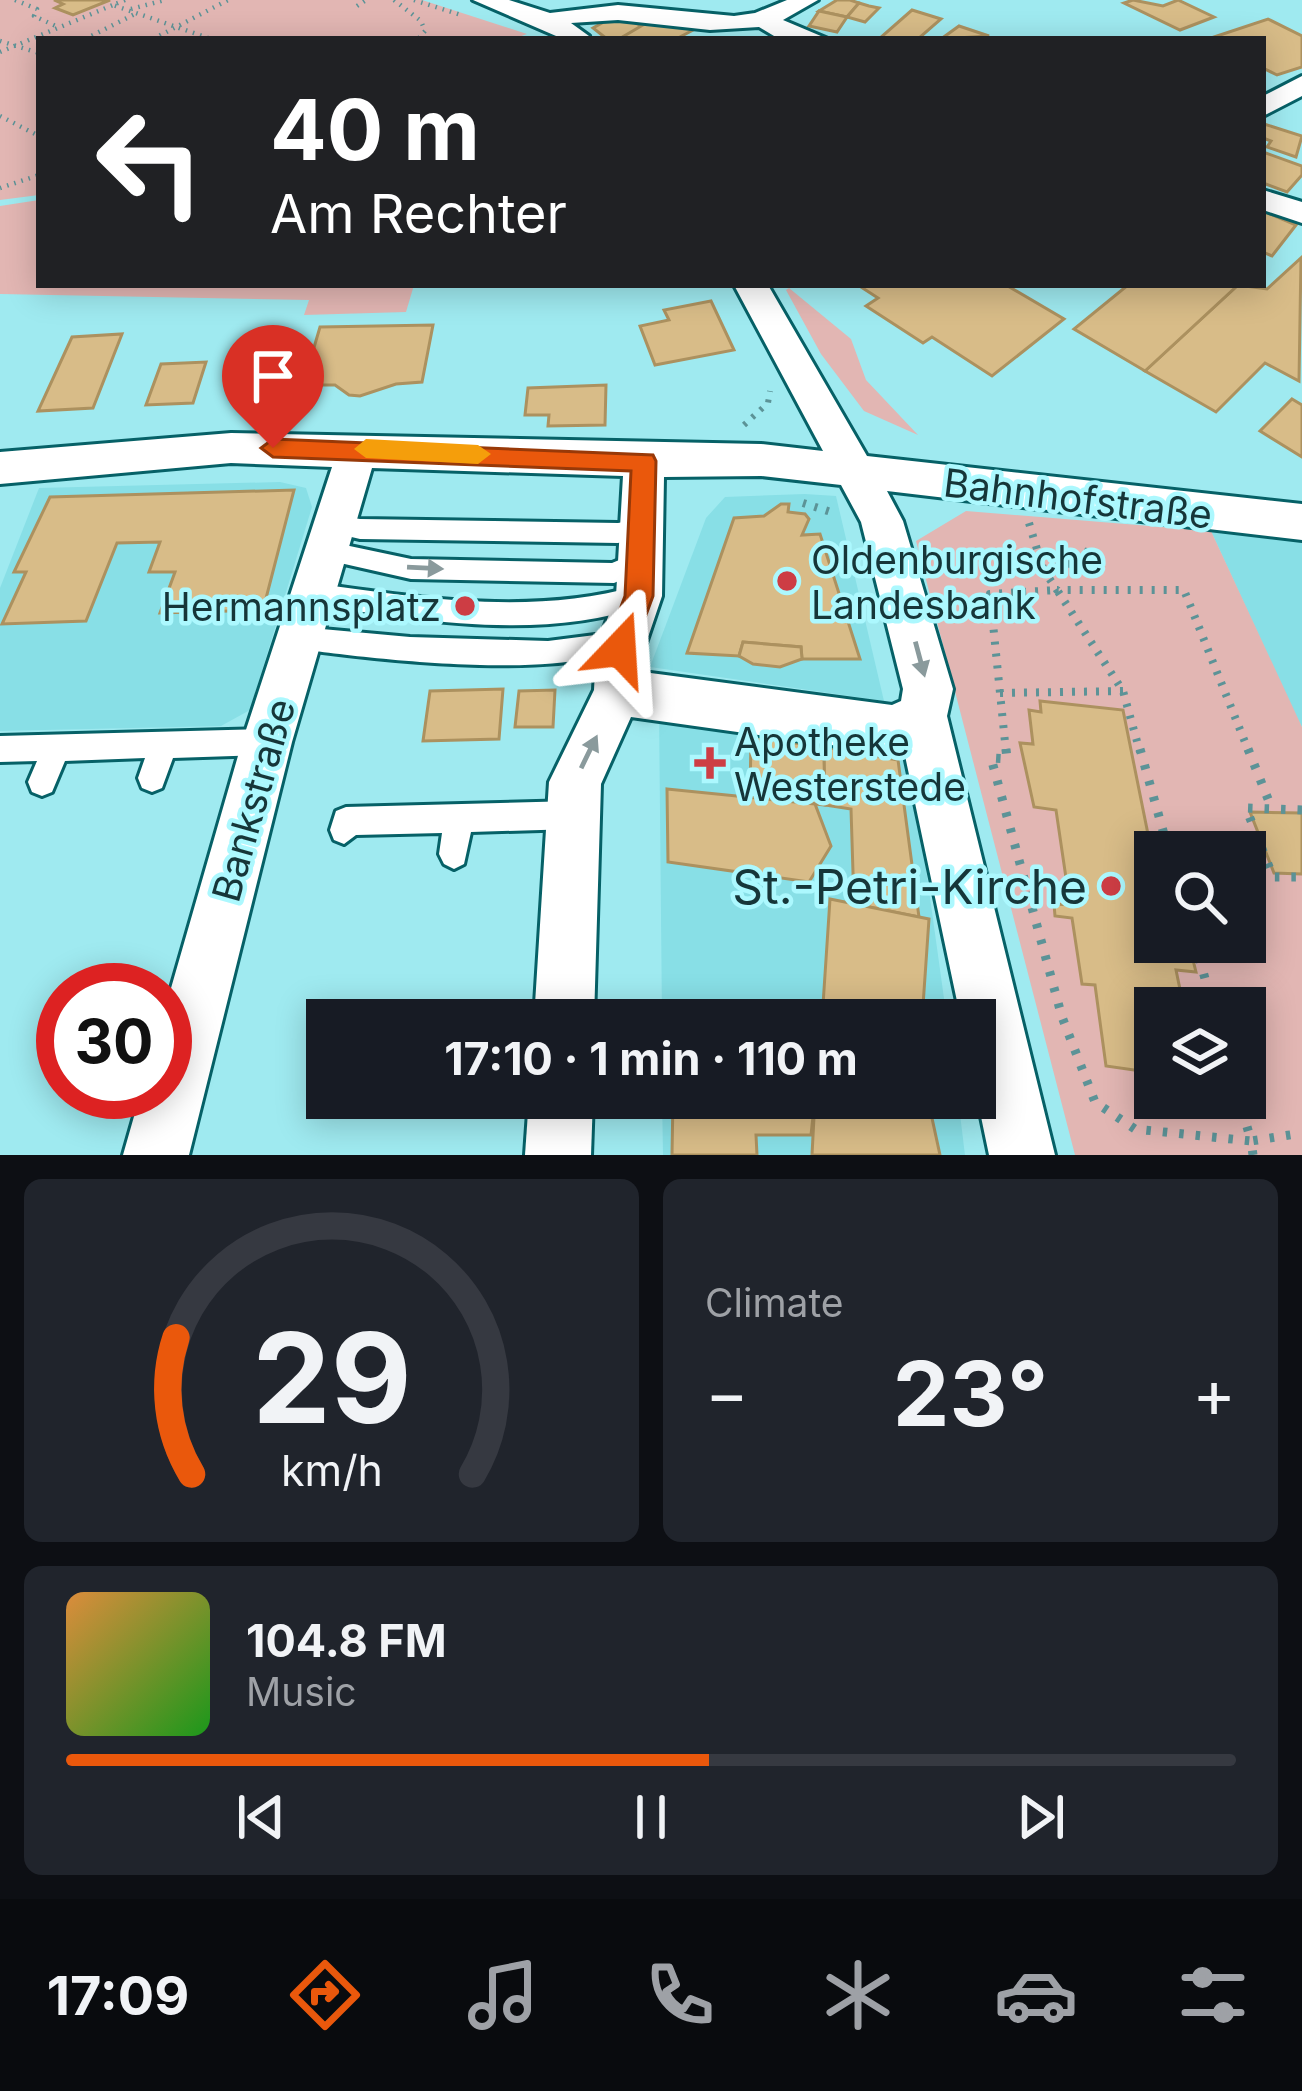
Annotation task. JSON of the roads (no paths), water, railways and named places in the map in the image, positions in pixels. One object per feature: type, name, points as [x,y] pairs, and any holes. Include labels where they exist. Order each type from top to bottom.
[{"type":"street","points":[[484,0],[549,21],[576,36]]},
{"type":"street","points":[[549,21],[597,4],[716,22],[762,20],[806,0]]},
{"type":"street","points":[[762,20],[799,36]]},
{"type":"street","points":[[1266,106],[1302,84]]},
{"type":"street","points":[[1266,200],[1302,213]]},
{"type":"street","points":[[753,288],[882,521],[928,689],[922,716],[1022,1155]]},
{"type":"street","name":"Bahnhofstraße","points":[[0,468],[231,448],[358,448],[644,461],[761,460],[855,470],[1084,510],[1302,522]]},
{"type":"street","name":"Bankstraße","points":[[156,1155],[267,742],[358,448]]},
{"type":"street","points":[[565,999],[574,782],[618,692],[616,669],[644,461]]},
{"type":"street","points":[[618,692],[895,730],[922,716]]},
{"type":"street","points":[[558,1155],[560,1119]]},
{"type":"lane","points":[[318,577],[391,530],[407,544],[584,547],[630,570]]},
{"type":"lane","points":[[318,577],[411,568],[630,570]]},
{"type":"lane","points":[[318,577],[358,646],[549,651],[608,644],[630,570]]},
{"type":"lane","points":[[318,577],[387,606],[609,609],[630,570]]},
{"type":"lane","points":[[0,749],[267,742]]},
{"type":"lane","points":[[152,778],[164,745]]},
{"type":"lane","points":[[42,782],[56,748]]},
{"type":"lane","points":[[344,830],[346,821],[574,815]]},
{"type":"lane","points":[[454,854],[458,818]]},
{"type":"place","name":"Oldenburgische Landesbank","points":[[787,581]]},
{"type":"place","name":"Hermannsplatz","points":[[465,606]]},
{"type":"place","name":"Apotheke Westerstede","points":[[710,763]]},
{"type":"place","name":"St.-Petri-Kirche","points":[[1111,886]]}]
